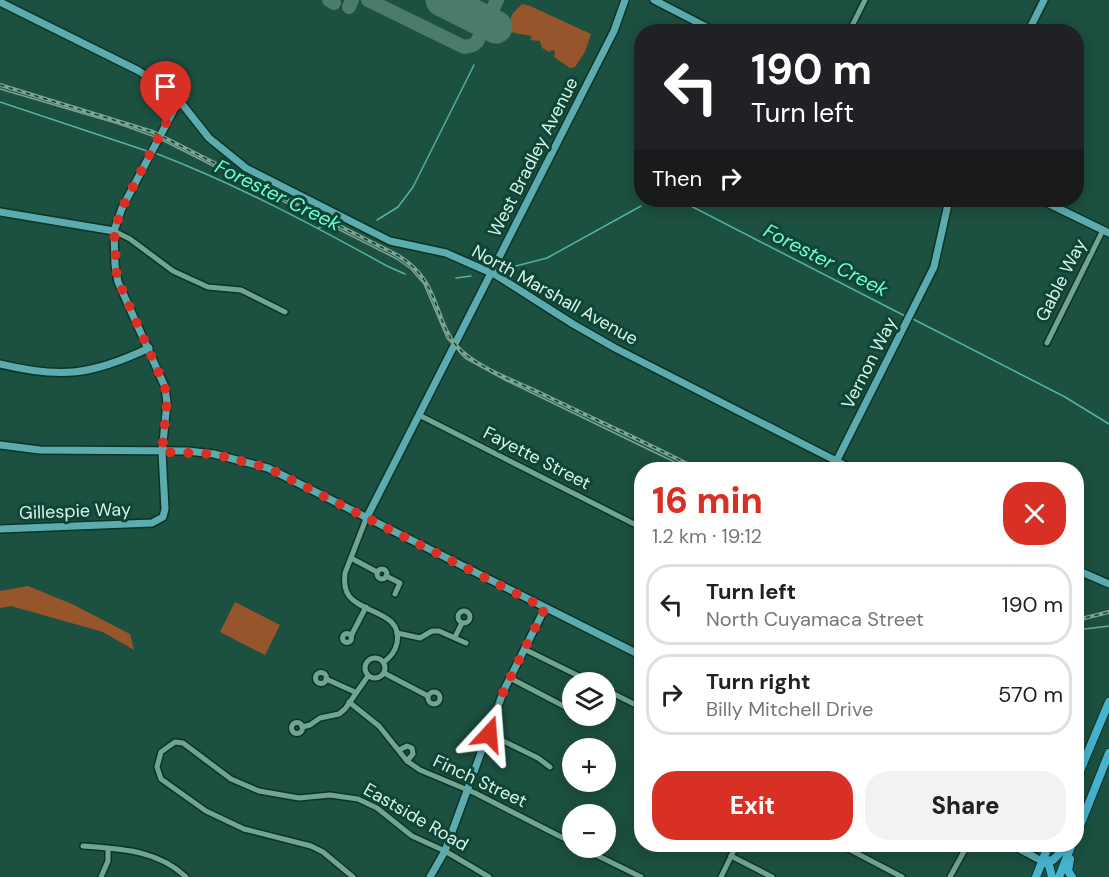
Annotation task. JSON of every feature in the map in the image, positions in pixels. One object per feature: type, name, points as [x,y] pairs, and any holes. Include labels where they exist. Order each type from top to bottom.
[{"type":"main road","name":"West Bradley Avenue","points":[[366,519],[614,31],[625,0]]},
{"type":"main road","points":[[654,0],[700,24]]},
{"type":"main road","points":[[1032,24],[1044,0]]},
{"type":"main road","name":"North Marshall Avenue","points":[[0,2],[139,71],[179,100],[209,138],[246,168],[390,240],[446,253],[491,272],[616,349],[836,461]]},
{"type":"main road","points":[[162,452],[167,403],[165,387],[117,278],[114,231],[122,208],[179,100]]},
{"type":"main road","name":"Vernon Way","points":[[836,461],[934,267],[947,207]]},
{"type":"main road","points":[[1055,207],[1106,232]]},
{"type":"main road","points":[[0,212],[114,231]]},
{"type":"main road","points":[[0,364],[26,370],[56,373],[78,372],[103,368],[149,348]]},
{"type":"main road","points":[[0,445],[40,450],[214,454],[268,468],[634,653]]},
{"type":"main road","name":"Gillespie Way","points":[[0,529],[152,523],[163,517],[165,509],[162,452]]},
{"type":"main road","points":[[1084,573],[1109,584]]},
{"type":"main road","points":[[430,877],[445,852],[510,678],[545,608]]},
{"type":"main road","points":[[1084,761],[1109,702]]},
{"type":"main road","points":[[1084,816],[1109,753]]},
{"type":"main road","points":[[1025,852],[1049,865],[1052,877]]},
{"type":"main road","points":[[1036,877],[1046,852]]},
{"type":"main road","points":[[1042,861],[1053,860],[1062,852]]},
{"type":"main road","points":[[1059,877],[1069,852]]},
{"type":"main road","points":[[1071,852],[1068,871],[1072,877]]},
{"type":"street","points":[[853,24],[865,0]]},
{"type":"street","points":[[114,231],[130,238],[173,271],[208,287],[241,290],[285,312]]},
{"type":"street","name":"Gable Way","points":[[1047,343],[1106,232]]},
{"type":"street","name":"Fayette Street","points":[[419,415],[634,524]]},
{"type":"street","points":[[366,519],[345,573],[345,589],[352,599],[389,619],[398,633],[420,638],[432,631],[439,631],[466,643]]},
{"type":"street","points":[[351,558],[377,572],[384,570],[386,576],[400,584],[394,594]]},
{"type":"street","points":[[351,636],[366,607]]},
{"type":"street","points":[[455,637],[462,623]]},
{"type":"street","points":[[384,662],[394,652],[398,633]]},
{"type":"street","points":[[524,649],[571,672]]},
{"type":"street","points":[[378,658],[384,662],[386,667],[384,673],[377,678],[368,676],[365,666],[368,660],[378,658]]},
{"type":"street","points":[[384,673],[428,696]]},
{"type":"street","points":[[302,727],[320,718],[339,714],[368,676]]},
{"type":"street","points":[[510,678],[562,705]]},
{"type":"street","points":[[326,679],[355,692]]},
{"type":"street","points":[[616,695],[634,704]]},
{"type":"street","name":"Finch Street","points":[[349,702],[379,726],[407,761],[420,770],[468,790],[562,837]]},
{"type":"street","points":[[489,734],[538,758],[550,767]]},
{"type":"street","name":"Eastside Road","points":[[352,877],[323,852],[311,846],[233,825],[206,811],[163,782],[157,767],[161,752],[175,742],[186,745],[231,779],[259,791],[299,798],[330,795],[358,799],[377,808],[412,836],[489,877]]},
{"type":"street","name":"Finch Street","points":[[399,750],[406,746],[412,748],[413,754],[407,761]]},
{"type":"street","points":[[83,846],[153,856],[168,863],[186,877]]},
{"type":"street","points":[[101,877],[108,861],[108,848]]},
{"type":"street","points":[[721,877],[733,852]]},
{"type":"street","points":[[854,852],[902,877]]},
{"type":"street","points":[[950,877],[964,852]]},
{"type":"street","points":[[731,856],[772,877]]},
{"type":"street","points":[[602,858],[641,877]]},
{"type":"shaded area","points":[[522,4],[591,34],[585,52],[575,67],[570,68],[554,57],[555,51],[550,52],[542,48],[540,41],[530,40],[532,36],[514,33],[506,28],[513,13]]},
{"type":"shaded area","points":[[28,586],[72,604],[130,634],[134,650],[103,632],[11,606],[0,608],[0,591]]},
{"type":"shaded area","points":[[235,602],[280,625],[265,655],[220,632]]},
{"type":"waterway","points":[[377,220],[398,207],[413,187],[474,65]]},
{"type":"waterway","name":"Forester Creek","points":[[0,102],[150,152]]},
{"type":"waterway","name":"Forester Creek","points":[[155,153],[244,191],[405,274]]},
{"type":"waterway","name":"Forester Creek","points":[[508,268],[547,258],[639,207]]},
{"type":"waterway","name":"Forester Creek","points":[[693,207],[905,316]]},
{"type":"waterway","name":"Forester Creek","points":[[318,228],[324,226]]},
{"type":"waterway","name":"Forester Creek","points":[[456,278],[471,276]]},
{"type":"waterway","name":"Forester Creek","points":[[913,319],[1065,397],[1109,424]]},
{"type":"taxiway","points":[[329,0],[334,3]]},
{"type":"taxiway","points":[[349,7],[352,0]]},
{"type":"taxiway","points":[[368,0],[464,47],[477,42],[497,0]]},
{"type":"runway","points":[[442,0],[496,27]]},
{"type":"tram line","points":[[0,89],[119,124],[158,138],[397,259],[411,269],[424,284],[447,338],[465,358],[505,380],[674,462]]},
{"type":"tram line","points":[[1084,629],[1109,626]]},
{"type":"railway","points":[[0,85],[153,132],[397,255],[423,278],[454,343],[473,360],[683,462]]},
{"type":"railway","points":[[1084,618],[1109,612]]},
{"type":"route","points":[[166,123],[122,208],[114,231],[117,278],[165,387],[167,403],[162,452],[214,454],[268,468],[545,608],[504,690],[489,734]]}]
